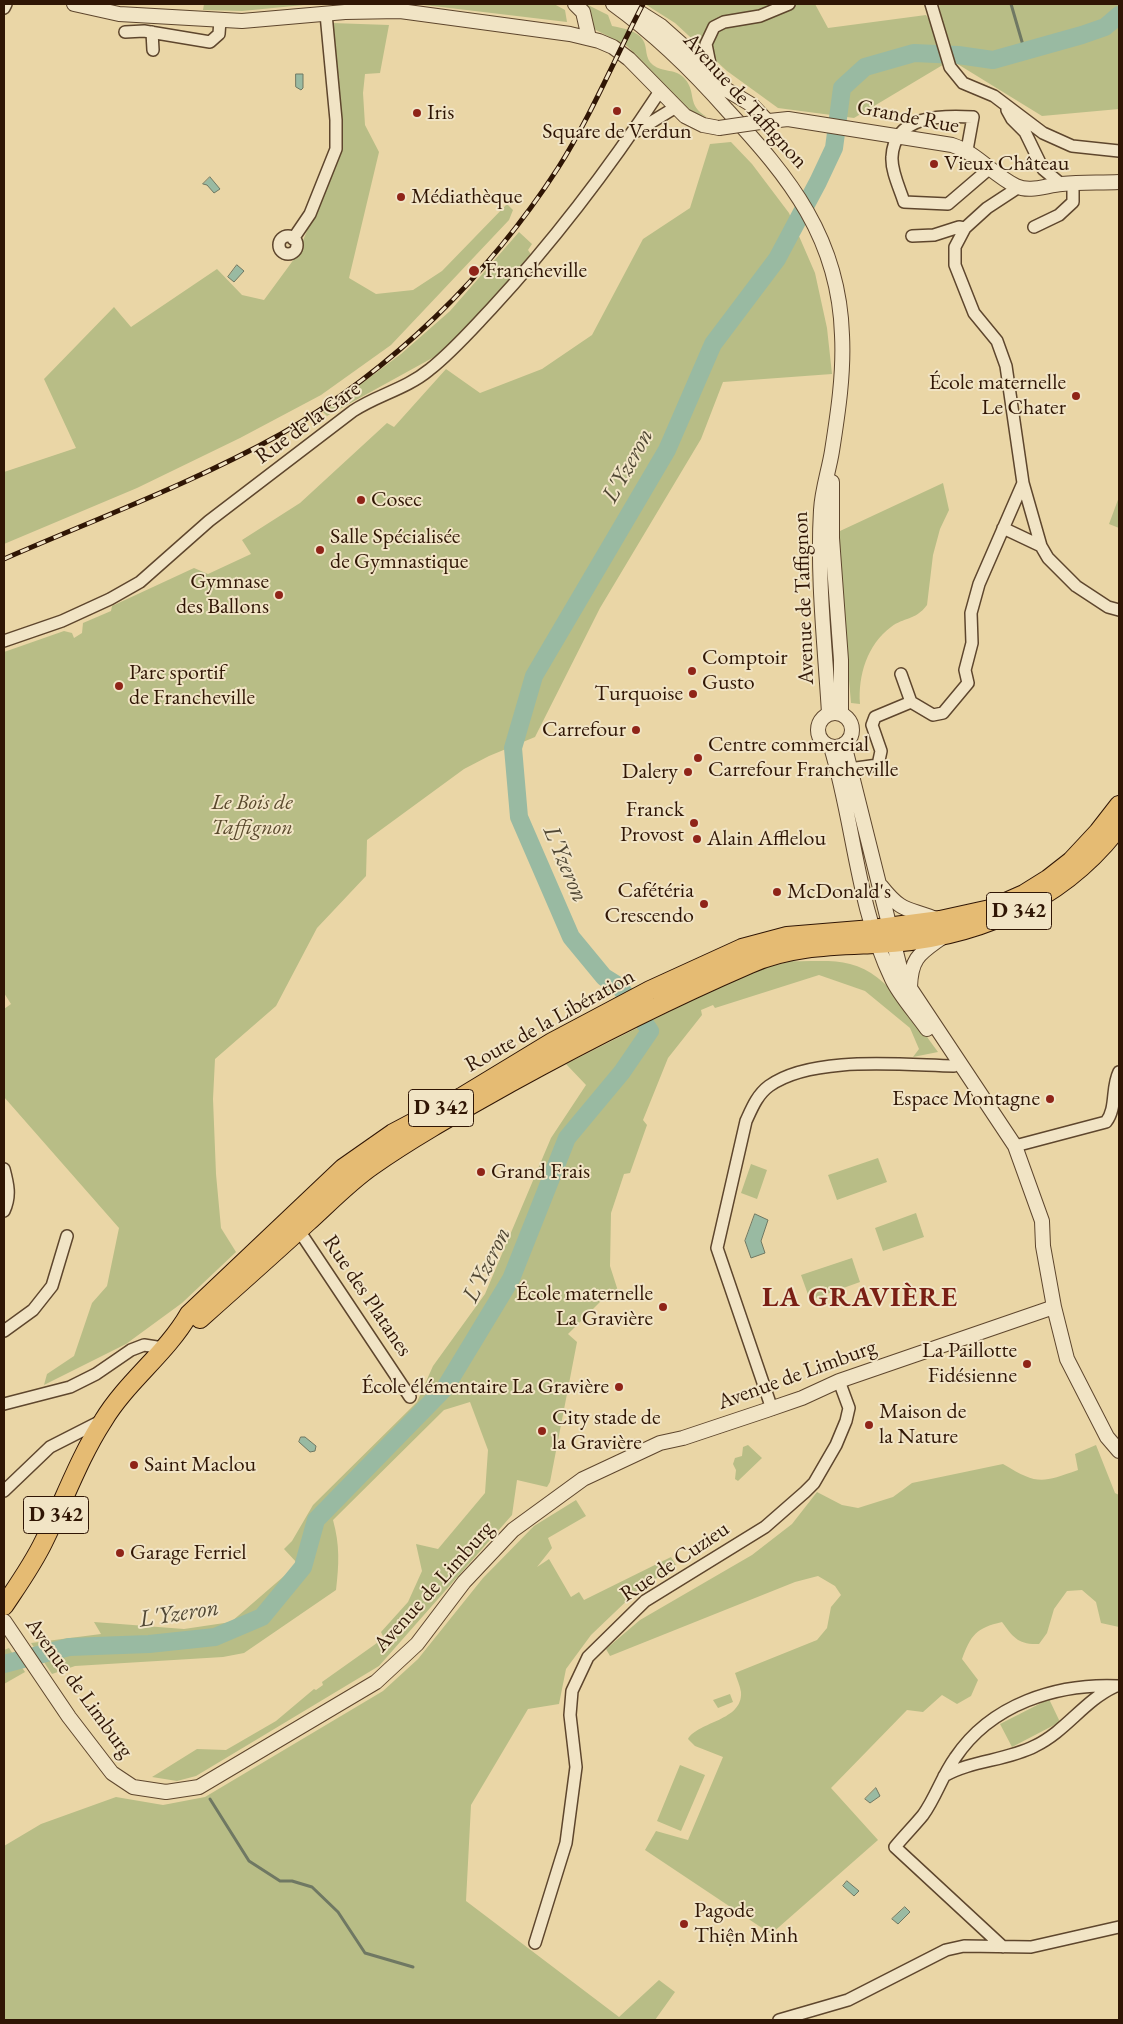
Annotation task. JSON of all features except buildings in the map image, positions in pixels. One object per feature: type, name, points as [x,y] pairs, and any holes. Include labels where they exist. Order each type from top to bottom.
[{"type":"main road","name":"D 342","points":[[943,928],[1024,894],[1048,879],[1071,861],[1098,832],[1119,805]]},
{"type":"main road","name":"D 342","points":[[883,936],[991,923],[1037,901],[1071,877],[1119,827]]},
{"type":"main road","name":"Route de la Libération","points":[[4,1606],[44,1543],[83,1456],[103,1420],[128,1386],[178,1332],[197,1322],[292,1226],[343,1168],[363,1152],[607,1012],[742,948],[788,936],[883,936]]},
{"type":"main road","name":"Route de la Libération","points":[[292,1226],[384,1158],[480,1100],[614,1029],[767,956],[883,936]]},
{"type":"street","points":[[4,8],[6,4]]},
{"type":"street","name":"Grande Rue","points":[[74,4],[119,14],[242,21],[326,14],[400,11],[570,34],[607,44],[624,55],[690,120],[703,126],[719,128],[788,119],[952,145],[966,150],[1019,187]]},
{"type":"street","name":"Avenue de Taffignon","points":[[613,4],[666,45],[767,152],[801,200],[822,239],[838,292],[842,336],[840,384],[832,452],[832,538],[841,660],[835,714]]},
{"type":"street","points":[[626,4],[661,26],[712,74],[722,88],[752,105],[763,122]]},
{"type":"street","points":[[712,74],[706,44],[714,27],[724,22],[760,16],[789,4]]},
{"type":"street","points":[[931,4],[950,67],[963,83],[994,96],[1043,134],[1072,146],[1119,151]]},
{"type":"street","points":[[570,34],[580,19],[577,5]]},
{"type":"street","points":[[577,5],[585,19],[589,38]]},
{"type":"street","points":[[293,238],[310,214],[336,149],[336,120],[326,14]]},
{"type":"street","points":[[125,32],[152,32],[210,42],[219,34],[220,20]]},
{"type":"street","points":[[152,32],[153,50]]},
{"type":"street","points":[[688,50],[706,44]]},
{"type":"street","name":"Rue de la Gare","points":[[4,641],[62,621],[129,589],[154,571],[215,516],[346,416],[364,403],[397,389],[427,372],[446,356],[536,260],[630,137],[660,91]]},
{"type":"street","points":[[1005,105],[1012,119],[1025,132],[1043,169],[1067,184],[1073,202],[1059,215],[1034,227]]},
{"type":"street","name":"Rue de la Gare","points":[[630,137],[650,121],[676,106]]},
{"type":"street","points":[[966,150],[973,117],[944,115],[923,119],[893,136],[892,158],[904,202],[948,204],[990,168]]},
{"type":"street","points":[[1119,182],[1067,184],[1033,189],[1019,187],[987,208],[965,228],[955,247],[955,265],[974,313],[997,341],[1006,366],[1023,483],[1040,546],[1048,558],[1076,586],[1108,607],[1119,610]]},
{"type":"street","points":[[912,236],[934,235],[959,227],[965,228]]},
{"type":"street","points":[[901,674],[910,702],[934,715],[943,713],[968,683],[965,670],[972,643],[971,613],[979,584],[1023,483]]},
{"type":"street","points":[[1003,528],[1040,546]]},
{"type":"street","points":[[849,769],[878,765],[880,751],[872,725],[875,717],[910,702]]},
{"type":"street","name":"Avenue de Taffignon","points":[[835,714],[819,723],[818,733],[822,742],[838,746]]},
{"type":"street","name":"Avenue de Taffignon","points":[[835,714],[849,720],[852,731],[838,746]]},
{"type":"street","name":"Avenue de Taffignon","points":[[838,746],[849,769],[878,882],[883,936]]},
{"type":"street","name":"Avenue de Taffignon","points":[[838,746],[883,936]]},
{"type":"street","points":[[878,882],[895,904],[943,928],[914,961],[910,969],[910,988]]},
{"type":"street","points":[[883,936],[910,988],[1015,1146],[1042,1221],[1044,1246],[1061,1340],[1074,1376],[1107,1437],[1119,1451]]},
{"type":"street","points":[[883,936],[893,981],[987,1116],[1016,1169],[1044,1246]]},
{"type":"street","points":[[772,1409],[717,1248],[746,1121],[754,1102],[768,1087],[782,1078],[822,1066],[954,1066],[982,1095]]},
{"type":"street","points":[[1015,1146],[1106,1122],[1111,1116],[1116,1079],[1119,1072]]},
{"type":"street","points":[[987,1116],[1015,1146]]},
{"type":"street","points":[[4,1169],[9,1187],[7,1204],[4,1211]]},
{"type":"street","name":"Rue des Platanes","points":[[292,1226],[410,1396]]},
{"type":"street","points":[[4,1331],[33,1310],[52,1286],[67,1236]]},
{"type":"street","name":"Avenue de Limburg","points":[[4,1621],[69,1717],[112,1773],[133,1786],[166,1792],[199,1787],[376,1682],[417,1644],[464,1582],[513,1530],[563,1492],[610,1465],[660,1443],[683,1438],[772,1409],[802,1398],[838,1381],[1054,1307]]},
{"type":"street","points":[[4,1404],[70,1387],[96,1374],[132,1350],[144,1345],[163,1348]]},
{"type":"street","name":"Rue de Cuzieu","points":[[535,1943],[566,1843],[576,1767],[570,1715],[572,1691],[588,1657],[646,1601],[765,1527],[788,1509],[810,1487],[836,1445],[846,1422],[849,1408],[838,1381]]},
{"type":"street","name":"Route de la Libération","points":[[4,1491],[50,1448],[103,1420]]},
{"type":"street","points":[[1003,1947],[895,1847],[923,1815],[944,1777],[966,1744],[986,1724],[1016,1706],[1048,1692],[1073,1687],[1118,1686]]},
{"type":"street","points":[[944,1777],[960,1767],[1003,1758],[1035,1746],[1067,1726],[1099,1694],[1118,1686]]},
{"type":"street","points":[[1073,1687],[1082,1692],[1086,1700],[1084,1708]]},
{"type":"street","points":[[966,1744],[966,1752],[976,1763]]},
{"type":"street","points":[[778,2020],[848,2000],[946,1950],[964,1946],[1031,1947],[1119,1927]]},
{"type":"green space","points":[[204,4],[304,5],[242,11],[203,10]]},
{"type":"green space","points":[[416,4],[554,4],[565,10],[567,22]]},
{"type":"green space","points":[[586,4],[608,15],[612,26],[637,34],[643,40],[650,62],[661,69],[678,73],[685,79],[691,89],[696,108],[707,117],[692,112],[627,46],[594,29]]},
{"type":"green space","points":[[645,4],[815,4],[828,28],[926,15],[941,39],[945,40],[939,4],[1119,4],[1119,109],[1042,116],[951,60],[854,118],[778,108],[727,71],[675,23]]},
{"type":"green space","points":[[332,23],[389,25],[380,73],[365,74],[363,93],[365,125],[379,152],[349,278],[376,294],[413,290],[442,271],[507,204],[513,210],[509,220],[391,345],[321,395],[240,438],[137,488],[4,544],[4,472],[76,448],[44,379],[114,307],[131,327],[217,269],[242,295],[264,300],[297,255],[340,151]]},
{"type":"green space","name":"Le Bois de Taffignon","points":[[731,142],[752,164],[789,213],[815,273],[827,328],[832,374],[723,382],[701,439],[600,608],[535,737],[489,756],[464,769],[367,840],[366,876],[317,928],[276,1006],[215,1059],[213,1099],[216,1174],[221,1228],[236,1252],[182,1303],[126,1344],[44,1385],[47,1374],[74,1356],[92,1303],[107,1286],[119,1228],[4,1097],[4,1009],[11,1004],[4,993],[4,652],[64,631],[72,633],[74,638],[82,633],[83,623],[111,611],[112,606],[194,568],[208,574],[251,554],[242,540],[300,503],[387,423],[394,427],[446,369],[480,393],[542,369],[592,335],[643,239],[690,208],[710,144]]},
{"type":"green space","points":[[519,232],[532,244],[528,250],[532,256],[445,351],[327,416],[323,412],[401,354],[450,311]]},
{"type":"green space","points":[[943,483],[949,510],[940,529],[933,555],[927,605],[918,614],[891,627],[876,643],[870,652],[863,672],[860,704],[851,703],[840,575],[840,531]]},
{"type":"green space","points":[[1119,497],[1119,528],[1109,524]]},
{"type":"green space","points":[[792,961],[850,964],[864,969],[877,977],[900,1000],[938,1052],[913,1057],[919,1049],[910,1028],[865,991],[819,975],[715,1008],[713,1005],[701,1010],[702,1015],[668,1058],[643,1120],[647,1125],[630,1173],[624,1174],[611,1213],[610,1266],[618,1291],[602,1300],[568,1334],[577,1342],[550,1482],[547,1487],[517,1480],[512,1515],[379,1666],[196,1776],[177,1781],[152,1777],[197,1749],[226,1750],[276,1721],[314,1689],[316,1690],[323,1685],[322,1682],[384,1638],[381,1632],[408,1602],[422,1571],[416,1544],[438,1549],[485,1493],[488,1450],[470,1402],[444,1410],[333,1520],[338,1555],[336,1590],[244,1653],[223,1657],[75,1666],[52,1674],[31,1643],[101,1634],[94,1622],[184,1629],[231,1622],[298,1564],[284,1549],[292,1541],[313,1505],[417,1402],[433,1366],[485,1294],[551,1138],[586,1085],[566,1064],[748,972]]},
{"type":"green space","points":[[878,1158],[887,1182],[837,1200],[828,1175]]},
{"type":"green space","points":[[751,1164],[767,1170],[757,1199],[741,1193]]},
{"type":"green space","points":[[916,1213],[924,1237],[883,1251],[875,1228]]},
{"type":"green space","points":[[852,1258],[860,1282],[810,1300],[801,1275]]},
{"type":"green space","points":[[748,1445],[762,1458],[738,1481],[735,1479],[736,1470],[733,1464],[735,1458],[742,1456],[743,1447]]},
{"type":"green space","points":[[1096,1445],[1115,1493],[1119,1495],[1119,1627],[1101,1623],[1096,1602],[1082,1590],[1067,1591],[1054,1609],[1047,1633],[1039,1644],[1026,1643],[1017,1639],[1002,1622],[980,1630],[968,1644],[962,1659],[978,1680],[971,1696],[957,1704],[942,1695],[923,1712],[907,1710],[831,1788],[878,1840],[771,1934],[645,1850],[656,1831],[688,1840],[723,1757],[695,1746],[688,1739],[701,1728],[728,1715],[740,1702],[741,1692],[735,1673],[817,1640],[827,1628],[831,1607],[841,1595],[835,1586],[818,1576],[795,1582],[610,1656],[606,1649],[640,1620],[752,1555],[792,1524],[817,1492],[842,1505],[858,1508],[893,1497],[912,1483],[1003,1464],[1032,1479],[1056,1478],[1078,1470],[1075,1454]]},
{"type":"green space","points":[[576,1500],[586,1516],[548,1538],[552,1548],[537,1567],[549,1559],[571,1597],[579,1592],[584,1600],[671,1557],[676,1565],[637,1591],[591,1635],[566,1669],[559,1704],[528,1709],[471,1805],[466,1901],[619,2017],[659,1980],[675,1992],[655,2020],[4,2020],[4,1846],[41,1824],[116,1797],[163,1805],[205,1797],[383,1691],[418,1659],[483,1578],[534,1526]]},
{"type":"green space","points":[[9,1648],[25,1672],[4,1684],[4,1650]]},
{"type":"green space","points":[[730,1694],[733,1702],[718,1708],[713,1700]]},
{"type":"green space","points":[[1049,1699],[1060,1722],[1012,1747],[1000,1724]]},
{"type":"green space","points":[[680,1765],[705,1775],[681,1831],[657,1821]]},
{"type":"shaded area","points":[[296,74],[303,74],[303,88],[301,90],[296,87]]},
{"type":"shaded area","points":[[210,177],[220,189],[214,193],[207,185],[203,184]]},
{"type":"shaded area","points":[[237,265],[244,271],[234,282],[228,277]]},
{"type":"shaded area","points":[[755,1214],[768,1220],[761,1241],[765,1253],[751,1258],[745,1241]]},
{"type":"shaded area","points":[[301,1437],[305,1437],[316,1446],[315,1451],[310,1452],[299,1442]]},
{"type":"shaded area","points":[[876,1788],[880,1796],[870,1803],[865,1799]]},
{"type":"shaded area","points":[[847,1881],[859,1891],[854,1896],[843,1886]]},
{"type":"shaded area","points":[[905,1907],[910,1912],[898,1924],[892,1919]]},
{"type":"waterway","points":[[1011,4],[1025,52]]},
{"type":"waterway","name":"L'Yzeron","points":[[4,1664],[69,1647],[149,1644],[215,1637],[262,1617],[303,1567],[316,1520],[445,1388],[511,1279],[567,1138],[622,1072],[650,1031],[620,987],[604,977],[571,937],[519,817],[513,748],[534,676],[667,450],[713,344],[777,259],[818,182],[834,148],[842,88],[865,67],[914,53],[958,55],[993,60],[1105,27],[1119,15]]},
{"type":"waterway","points":[[210,1799],[249,1861],[280,1881],[292,1881],[312,1887],[338,1912],[365,1953],[413,1967]]},
{"type":"railway","points":[[4,559],[179,485],[248,452],[322,409],[399,350],[469,282],[531,208],[558,168],[581,128],[643,4]]},
{"type":"place","name":"Square de Verdun","points":[[617,111]]},
{"type":"place","name":"Iris","points":[[417,113]]},
{"type":"place","name":"Vieux Château","points":[[934,164]]},
{"type":"place","name":"Médiathèque","points":[[401,197]]},
{"type":"place","name":"Francheville","points":[[474,271]]},
{"type":"place","name":"École maternelle Le Chater","points":[[1076,396]]},
{"type":"place","name":"Cosec","points":[[361,500]]},
{"type":"place","name":"Salle Spécialisée de Gymnastique","points":[[320,550]]},
{"type":"place","name":"Gymnase des Ballons","points":[[279,595]]},
{"type":"place","name":"Comptoir Gusto","points":[[692,671]]},
{"type":"place","name":"Parc sportif de Francheville","points":[[119,686]]},
{"type":"place","name":"Turquoise","points":[[693,694]]},
{"type":"place","name":"Carrefour","points":[[636,730]]},
{"type":"place","name":"Centre commercial Carrefour Francheville","points":[[698,758]]},
{"type":"place","name":"Dalery","points":[[688,772]]},
{"type":"place","name":"Franck Provost","points":[[694,823]]},
{"type":"place","name":"Alain Afflelou","points":[[697,839]]},
{"type":"place","name":"McDonald's","points":[[777,892]]},
{"type":"place","name":"Cafétéria Crescendo","points":[[704,904]]},
{"type":"place","name":"Espace Montagne","points":[[1050,1099]]},
{"type":"place","name":"Grand Frais","points":[[481,1172]]},
{"type":"place","name":"École maternelle La Gravière","points":[[663,1307]]},
{"type":"place","name":"La Paillotte Fidésienne","points":[[1027,1364]]},
{"type":"place","name":"École élémentaire La Gravière","points":[[619,1387]]},
{"type":"place","name":"Maison de la Nature","points":[[869,1425]]},
{"type":"place","name":"City stade de la Gravière","points":[[542,1431]]},
{"type":"place","name":"Saint Maclou","points":[[134,1465]]},
{"type":"place","name":"Garage Ferriel","points":[[120,1553]]},
{"type":"place","name":"Pagode Thiện Minh","points":[[684,1924]]},
{"type":"district","name":"LA GRAVIÈRE","points":[[860,1298]]}]
